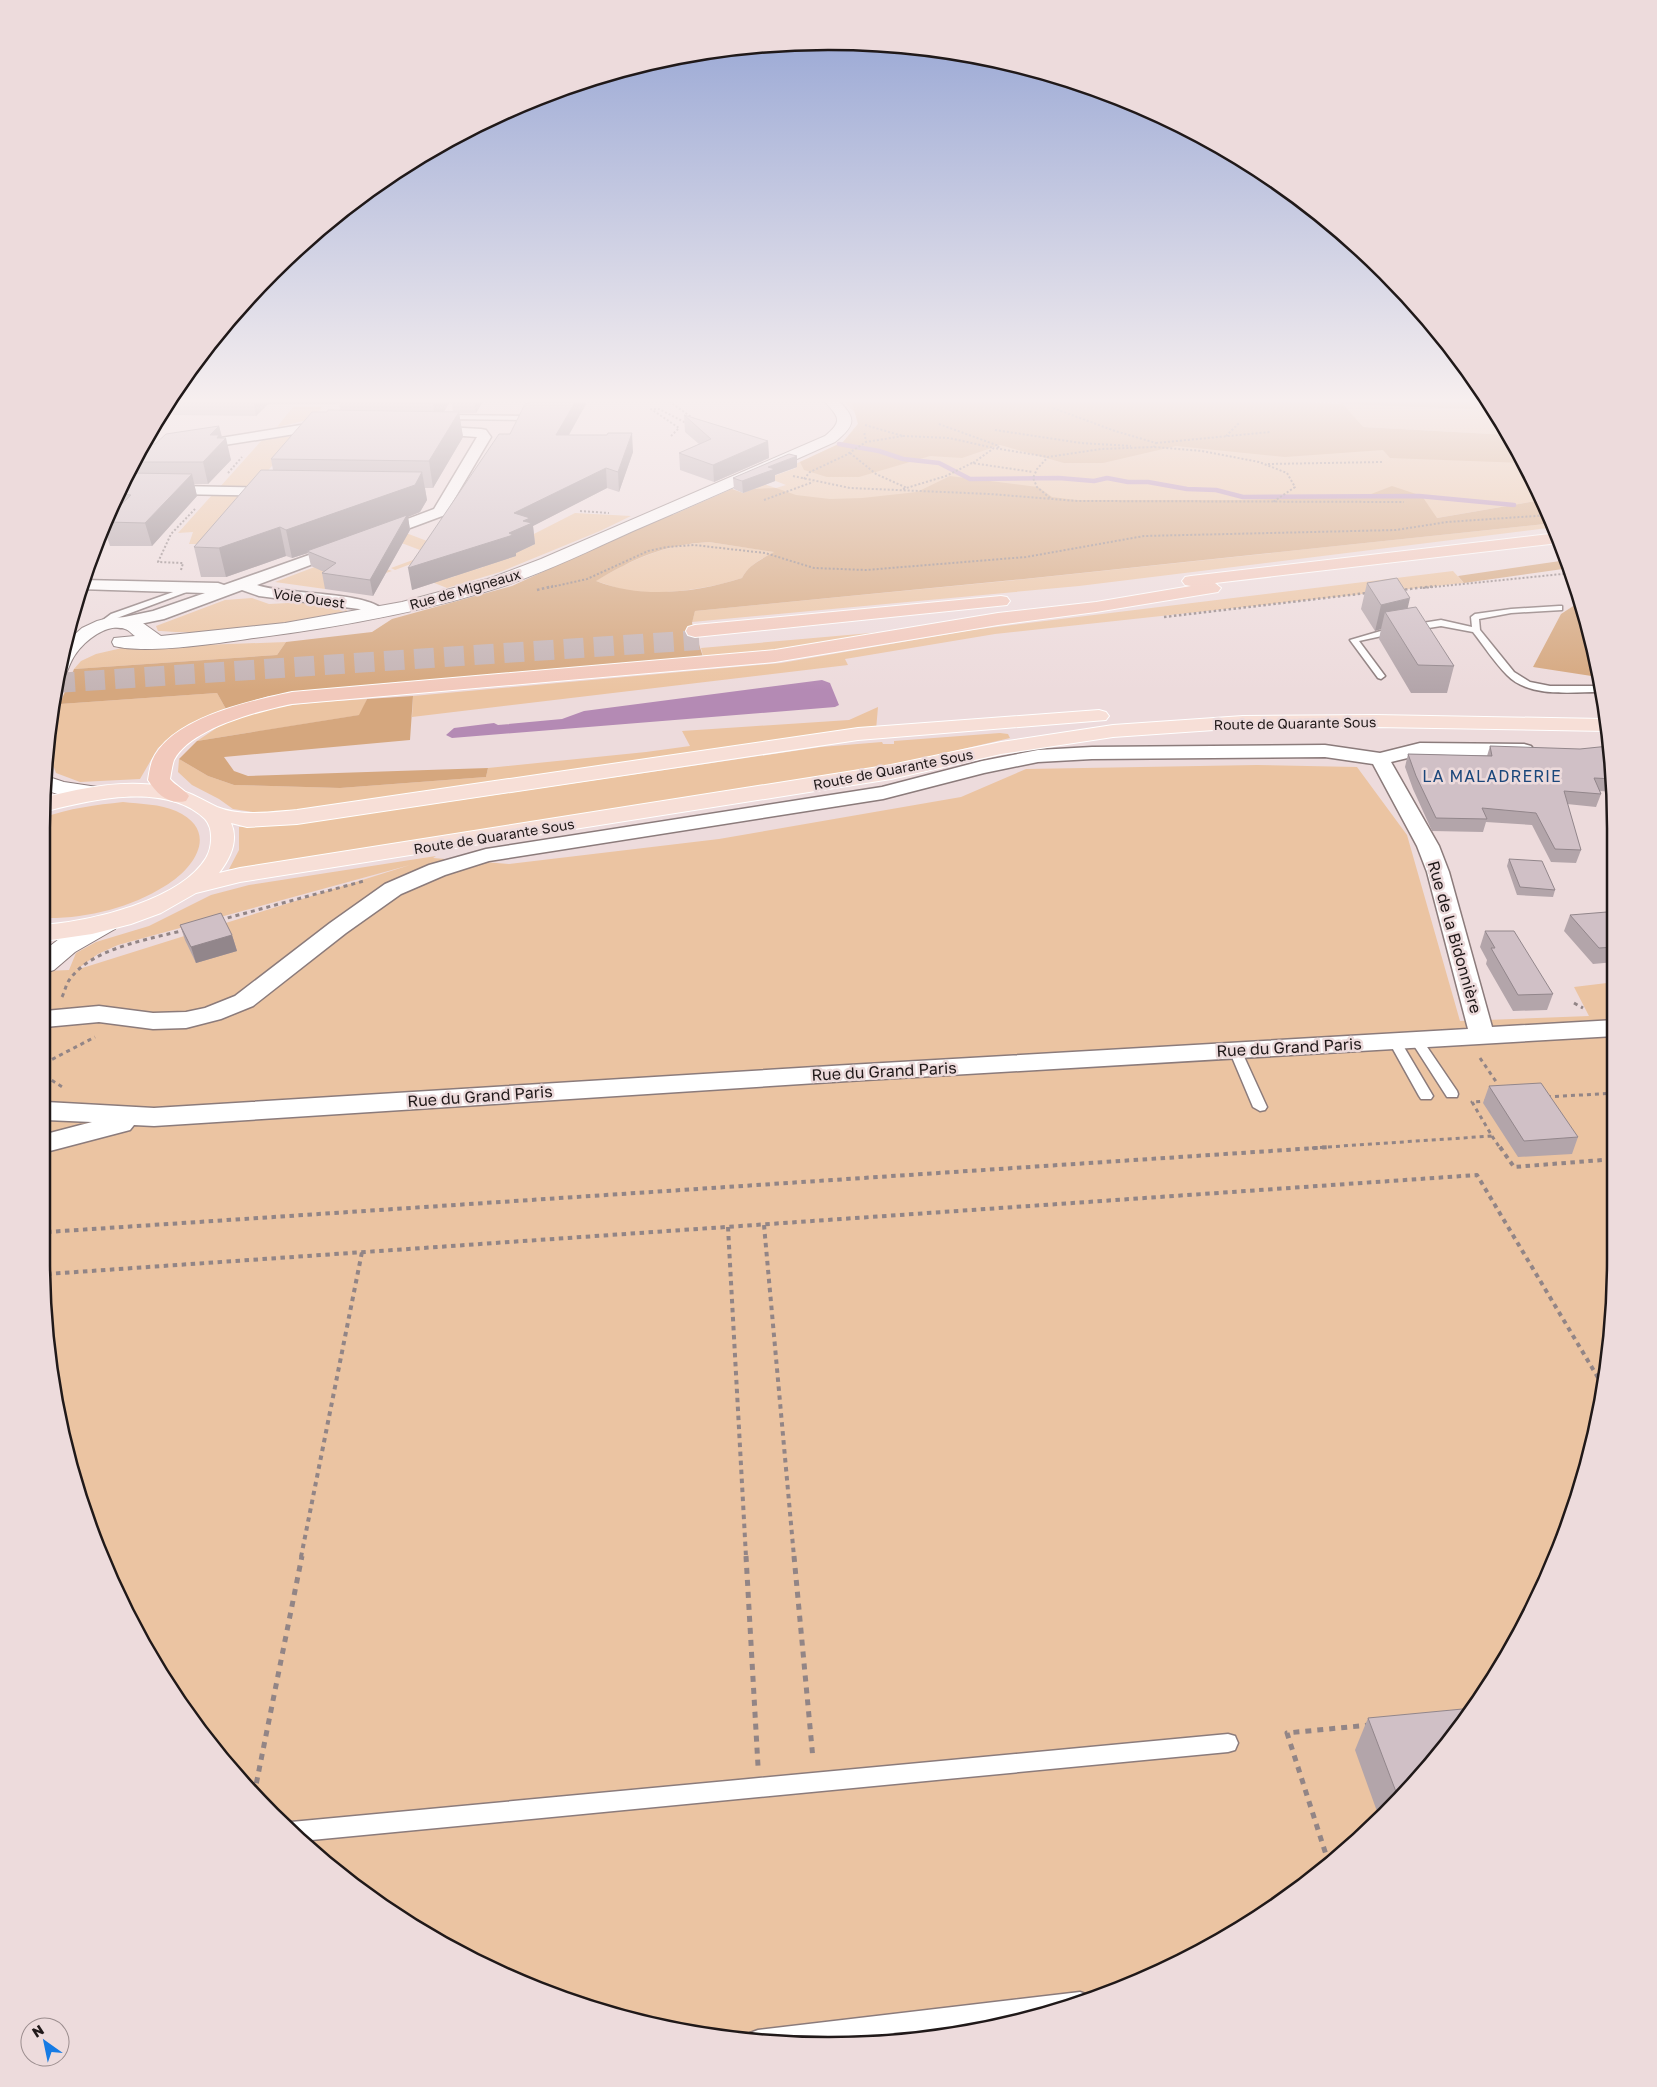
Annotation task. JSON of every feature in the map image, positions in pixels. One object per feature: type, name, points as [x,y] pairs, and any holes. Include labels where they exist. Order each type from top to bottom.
[{"type":"highway","points":[[1551,539],[697,635],[910,620],[1212,588],[1554,547]]},
{"type":"highway","points":[[178,796],[167,790],[160,780],[159,772],[162,763],[175,746],[199,728],[228,714],[276,701],[310,695],[775,656],[988,621],[1096,607],[1212,588]]},
{"type":"main road","name":"Route de Quarante Sous","points":[[211,812],[247,820],[297,817],[858,734],[1094,717],[1239,709],[1597,711]]},
{"type":"main road","name":"Route de Quarante Sous","points":[[188,888],[240,875],[890,772],[1000,748],[1113,731],[1252,722],[1375,721],[1600,725]]},
{"type":"main road","name":"Route de Quarante Sous","points":[[50,933],[106,924],[154,907],[188,888],[211,868],[222,847],[224,837],[222,828],[211,812],[201,805],[178,796],[131,791],[96,793],[51,803]]},
{"type":"street","name":"Rue de Migneaux","points":[[72,647],[87,632],[99,626],[132,628],[140,626],[158,615],[440,512],[450,496]]},
{"type":"street","name":"Rue de Migneaux","points":[[83,636],[83,640],[88,643],[156,642],[261,633],[377,612],[458,593],[516,576],[699,496]]},
{"type":"street","name":"Voie Ouest","points":[[89,585],[233,587],[363,605],[377,612]]},
{"type":"street","name":"Rue de Migneaux","points":[[132,628],[146,636],[173,640]]},
{"type":"street","name":"Rue de Migneaux","points":[[68,663],[78,655],[133,637],[132,628]]},
{"type":"street","points":[[50,1018],[81,1014],[99,1014],[153,1021],[186,1020],[212,1014],[244,1001],[345,923],[393,889],[437,870],[486,855],[883,793],[982,767],[1038,756],[1092,752],[1325,751],[1380,759],[1420,749],[1539,750]]},
{"type":"street","name":"Rue de la Bidonnière","points":[[1380,759],[1428,846],[1438,872],[1473,1006],[1480,1045]]},
{"type":"street","points":[[52,785],[96,793]]},
{"type":"street","points":[[50,958],[69,944],[106,924]]},
{"type":"street","name":"Rue du Grand Paris","points":[[50,1111],[154,1117],[1354,1042],[1480,1045],[1607,1029]]},
{"type":"street","name":"Rue du Grand Paris","points":[[50,1142],[91,1130],[154,1117]]},
{"type":"lane","points":[[99,626],[114,616],[197,586]]},
{"type":"lane","points":[[1559,608],[1511,611],[1475,616],[1476,630],[1511,674],[1527,684],[1550,689],[1594,689]]},
{"type":"lane","points":[[1381,676],[1354,640],[1391,631],[1441,623],[1476,630]]},
{"type":"lane","points":[[1406,1042],[1452,1094]]},
{"type":"lane","points":[[1406,1042],[1426,1096]]},
{"type":"lane","points":[[1235,1050],[1260,1107]]},
{"type":"lane","points":[[301,1831],[1228,1743]]},
{"type":"lane","points":[[801,2036],[1037,2008]]},
{"type":"path","points":[[177,577],[183,563],[158,562],[171,534],[206,496]]},
{"type":"path","points":[[764,500],[774,496]]},
{"type":"path","points":[[1026,496],[1077,501],[1404,502]]},
{"type":"path","points":[[1273,502],[1281,496]]},
{"type":"path","points":[[580,511],[586,512]]},
{"type":"path","points":[[529,592],[587,579],[648,550],[685,546],[731,548],[766,554],[814,568],[866,570],[1026,557],[1144,536],[1396,530],[1455,521],[1542,517]]},
{"type":"path","points":[[1394,591],[1565,575]]},
{"type":"path","points":[[1159,618],[1375,592]]},
{"type":"path","points":[[50,1060],[102,1033]]},
{"type":"path","points":[[1480,1045],[1497,1083]]},
{"type":"path","points":[[1538,1098],[1607,1094]]},
{"type":"path","points":[[1490,1101],[1472,1102],[1492,1136],[1514,1167],[1607,1160]]},
{"type":"path","points":[[50,1232],[1492,1136]]},
{"type":"path","points":[[51,1274],[1477,1175],[1597,1377]]},
{"type":"path","points":[[764,1224],[815,1783]]},
{"type":"path","points":[[728,1227],[759,1789]]},
{"type":"path","points":[[256,1786],[362,1252]]},
{"type":"path","points":[[1327,1856],[1287,1733],[1373,1725]]},
{"type":"shaded area","points":[[211,496],[246,496],[204,544],[189,544],[193,532],[178,533]]},
{"type":"shaded area","points":[[715,496],[1533,496],[1535,501],[1390,526],[673,515]]},
{"type":"shaded area","points":[[715,496],[862,498],[1051,496],[1076,500],[1239,500],[1422,496],[1437,518],[1535,501],[1545,524],[1024,579],[695,611],[692,623],[704,660],[269,696],[226,709],[217,693],[61,704],[74,669],[277,655],[286,642],[372,632],[392,619],[512,586],[669,514],[673,515]],"holes":[[[709,542],[774,552],[760,560],[742,578],[687,590],[650,592],[614,587],[596,581],[637,559],[677,546]]]},
{"type":"shaded area","points":[[575,513],[631,516],[600,531],[500,572],[447,588],[414,575],[442,575],[449,578],[456,576],[449,572],[483,567],[503,552],[534,545],[528,537]]},
{"type":"shaded area","points":[[1545,524],[1547,528],[1079,586],[692,622],[695,611],[1016,580]]},
{"type":"shaded area","points":[[406,533],[435,544],[440,553],[395,570],[391,568],[432,553],[391,539]]},
{"type":"shaded area","points":[[709,542],[775,552],[756,563],[742,578],[702,588],[674,592],[646,592],[632,591],[595,581],[649,554],[677,546]]},
{"type":"shaded area","points":[[341,557],[368,562],[392,571],[386,573],[369,567],[325,589],[275,582]]},
{"type":"shaded area","points":[[1560,561],[1563,569],[1464,583],[1458,576]]},
{"type":"shaded area","points":[[1453,571],[1464,583],[995,634],[845,659],[848,665],[412,717],[413,696],[781,663],[972,630]]},
{"type":"shaded area","points":[[252,598],[269,604],[307,602],[345,608],[347,611],[278,624],[208,632],[158,631],[156,626],[225,600]]},
{"type":"shaded area","points":[[1574,606],[1592,676],[1533,667],[1561,614]]},
{"type":"shaded area","points":[[905,630],[810,647],[704,660],[701,648]]},
{"type":"shaded area","points":[[286,642],[277,655],[74,669],[81,661],[96,654],[122,648]]},
{"type":"shaded area","points":[[822,680],[830,683],[839,705],[835,707],[452,738],[446,735],[454,728],[494,723],[498,725],[562,719],[584,711]]},
{"type":"shaded area","points":[[217,693],[226,709],[205,717],[158,748],[140,779],[80,782],[56,773],[53,765],[61,704]]},
{"type":"shaded area","points":[[413,696],[410,740],[224,757],[234,771],[248,776],[488,768],[486,777],[340,788],[234,785],[208,776],[179,759],[197,741],[359,715],[367,699]]},
{"type":"shaded area","points":[[367,699],[360,715],[197,741],[226,723],[264,710],[298,704]]},
{"type":"shaded area","points":[[878,707],[876,730],[267,814],[233,809],[219,799],[192,785],[178,772],[179,759],[208,776],[234,785],[340,788],[486,777],[488,768],[690,746],[682,731],[849,720]]},
{"type":"shaded area","points":[[1008,734],[1010,738],[895,765],[236,870],[229,869],[239,850],[239,827],[290,825],[821,747],[882,742],[883,744],[894,744],[894,741]]},
{"type":"shaded area","points":[[1257,765],[1357,767],[1407,835],[1460,1021],[1589,1016],[1574,987],[1607,983],[1607,1258],[1605,1309],[1600,1360],[1592,1410],[1566,1509],[1527,1603],[1503,1648],[1476,1691],[1414,1772],[1342,1844],[1302,1876],[1261,1906],[1218,1933],[1173,1957],[1079,1996],[1030,2010],[980,2022],[930,2030],[879,2035],[828,2037],[727,2030],[677,2022],[578,1996],[484,1957],[439,1933],[396,1906],[315,1844],[243,1772],[211,1732],[181,1691],[154,1648],[130,1603],[91,1509],[65,1410],[57,1360],[50,1258],[50,971],[69,970],[76,953],[96,942],[149,926],[211,895],[249,885],[436,856],[433,858],[509,864],[719,839],[961,797],[1026,769]],"holes":[[[410,865],[76,970],[98,954],[118,945]]]},
{"type":"shaded area","points":[[123,802],[164,807],[176,811],[189,819],[197,829],[200,839],[198,849],[186,869],[165,886],[151,894],[107,911],[75,917],[50,918],[50,816],[73,809]]},
{"type":"building","points":[[130,496],[171,496],[145,523],[113,522],[120,506]]},
{"type":"building","points":[[238,496],[382,496],[286,530],[280,527],[219,548],[194,547]]},
{"type":"building","points":[[457,496],[548,496],[514,513],[530,518],[523,521],[532,523],[509,533],[513,535],[408,568]]},
{"type":"building","points":[[407,515],[370,580],[322,573],[336,563],[307,551]]},
{"type":"building","points":[[1397,578],[1410,598],[1381,605],[1367,583]]},
{"type":"building","points":[[1416,607],[1454,666],[1418,665],[1385,612]]},
{"type":"building","points":[[1490,746],[1580,749],[1602,747],[1605,779],[1594,778],[1601,794],[1564,791],[1581,850],[1555,849],[1536,813],[1482,808],[1487,819],[1436,818],[1408,754],[1492,756]]},
{"type":"building","points":[[1509,859],[1542,861],[1555,890],[1520,887]]},
{"type":"building","points":[[1607,912],[1607,948],[1599,948],[1570,915]]},
{"type":"building","points":[[221,913],[232,935],[191,947],[180,925]]},
{"type":"building","points":[[1485,931],[1514,931],[1553,994],[1518,995],[1491,948],[1495,948]]},
{"type":"building","points":[[1541,1083],[1578,1137],[1524,1141],[1489,1086]]},
{"type":"building","points":[[1463,1709],[1414,1772],[1396,1791],[1368,1718]]},
{"type":"waterway","points":[[1241,496],[1350,496]]},
{"type":"waterway","points":[[1423,496],[1514,505]]},
{"type":"tunnel","points":[[64,682],[699,640]]},
{"type":"district","name":"LA MALADRERIE","points":[[1492,776]]}]
